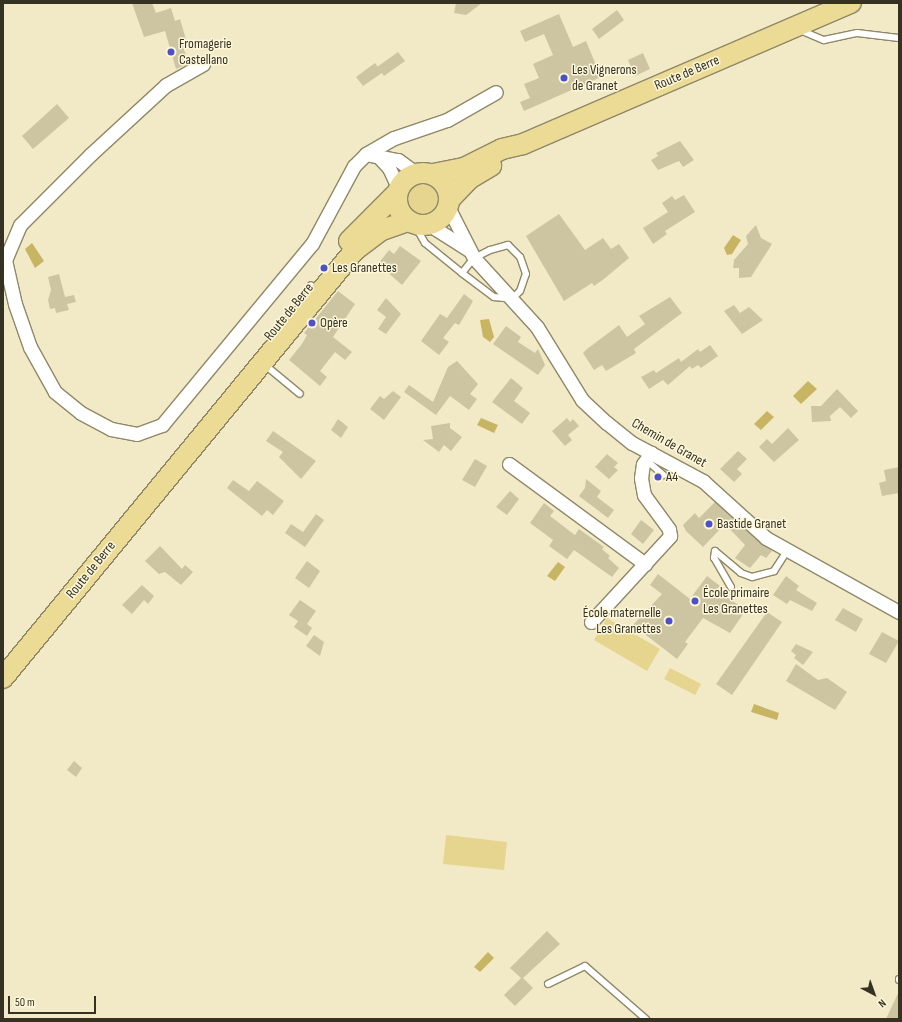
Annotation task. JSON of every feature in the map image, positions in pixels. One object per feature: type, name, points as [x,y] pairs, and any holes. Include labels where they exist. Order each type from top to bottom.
[{"type":"main road","name":"Route de Berre","points":[[448,203],[469,179],[523,144],[795,27],[838,5]]},
{"type":"main road","name":"Route de Berre","points":[[425,173],[464,168],[502,149],[523,144]]},
{"type":"main road","points":[[425,173],[445,184],[448,203],[440,218],[417,223],[397,206],[397,190],[425,173]]},
{"type":"main road","name":"Route de Berre","points":[[195,442],[240,372],[336,253],[397,190]]},
{"type":"main road","name":"Route de Berre","points":[[3,678],[195,442],[355,250],[382,230],[417,223]]},
{"type":"street","points":[[203,64],[166,85],[101,145],[20,225],[10,242],[5,260],[8,276],[30,347],[55,392],[81,413],[111,429],[137,434],[162,425],[312,244],[354,166],[372,155],[394,138],[446,120],[496,92]]},
{"type":"street","points":[[372,155],[398,160],[425,173]]},
{"type":"street","points":[[372,155],[389,168],[397,190]]},
{"type":"street","name":"Chemin de Granet","points":[[448,203],[472,254],[547,340],[582,400],[648,456],[703,481],[759,533],[787,551],[899,612]]},
{"type":"street","name":"Chemin de Granet","points":[[417,223],[472,254]]},
{"type":"street","points":[[591,622],[667,541],[671,533],[644,495],[641,478],[648,456]]},
{"type":"street","points":[[509,464],[645,564]]},
{"type":"lane","points":[[795,27],[824,40],[856,33],[899,38]]},
{"type":"lane","points":[[417,223],[425,243],[462,273],[494,297],[512,299],[520,291],[526,274],[520,257],[508,245],[472,254],[462,273]]},
{"type":"lane","points":[[300,394],[262,363],[261,355],[308,296],[311,285]]},
{"type":"lane","points":[[648,456],[663,475]]},
{"type":"lane","points":[[731,587],[714,558],[715,551],[741,573],[752,577],[774,571],[787,551]]},
{"type":"lane","points":[[548,984],[585,966],[646,1019]]},
{"type":"shaded area","points":[[422,182],[433,187],[438,198],[433,209],[422,214],[411,209],[406,198],[411,187]]},
{"type":"shaded area","points":[[733,235],[741,240],[732,254],[727,255],[724,248]]},
{"type":"shaded area","points":[[32,243],[44,261],[35,268],[25,249]]},
{"type":"shaded area","points":[[489,319],[494,337],[490,342],[483,337],[480,320]]},
{"type":"shaded area","points":[[808,381],[817,389],[801,404],[793,396]]},
{"type":"shaded area","points":[[767,411],[774,417],[761,430],[754,424]]},
{"type":"shaded area","points":[[481,418],[498,425],[494,433],[477,425]]},
{"type":"shaded area","points":[[558,562],[565,567],[555,581],[547,576]]},
{"type":"shaded area","points":[[607,618],[660,649],[647,671],[594,640]]},
{"type":"shaded area","points":[[670,668],[701,684],[695,695],[664,679]]},
{"type":"shaded area","points":[[754,704],[779,713],[777,720],[751,712]]},
{"type":"shaded area","points":[[446,835],[507,842],[504,870],[443,864]]},
{"type":"shaded area","points":[[488,952],[494,958],[480,972],[474,967]]},
{"type":"building","points":[[132,3],[152,3],[156,13],[171,8],[175,21],[180,19],[187,43],[183,47],[189,63],[176,69],[165,31],[144,37]]},
{"type":"building","points":[[456,3],[482,3],[466,15],[454,13]]},
{"type":"building","points":[[617,10],[624,20],[599,39],[592,29]]},
{"type":"building","points":[[559,14],[573,47],[586,41],[601,77],[524,111],[520,102],[530,98],[524,84],[539,78],[533,64],[553,55],[544,34],[525,42],[520,31]]},
{"type":"building","points":[[398,52],[405,61],[384,76],[377,67]]},
{"type":"building","points":[[643,53],[650,69],[635,76],[628,60]]},
{"type":"building","points":[[375,63],[382,73],[363,86],[356,77]]},
{"type":"building","points":[[57,104],[69,118],[33,149],[22,136]]},
{"type":"building","points":[[680,141],[694,160],[683,167],[679,161],[658,170],[651,160],[658,156],[656,153]]},
{"type":"building","points":[[684,195],[695,212],[665,231],[667,234],[653,244],[643,228],[668,212],[662,203],[672,196],[675,200]]},
{"type":"building","points":[[559,214],[585,250],[603,238],[611,249],[619,244],[629,258],[594,286],[592,283],[564,301],[526,236]]},
{"type":"building","points":[[756,225],[761,238],[772,244],[751,277],[739,278],[739,268],[733,268],[734,260],[748,244],[746,236]]},
{"type":"building","points":[[400,246],[421,261],[402,285],[378,264],[389,250],[394,254]]},
{"type":"building","points":[[59,274],[65,297],[74,295],[76,302],[67,304],[69,310],[56,313],[55,308],[50,309],[48,300],[51,290],[48,277]]},
{"type":"building","points":[[338,291],[355,304],[333,337],[352,352],[345,360],[335,352],[320,371],[327,377],[320,386],[289,360],[302,344],[307,335],[304,333]]},
{"type":"building","points":[[464,294],[473,301],[459,325],[455,323],[443,338],[449,342],[439,355],[421,341],[440,314],[447,318]]},
{"type":"building","points":[[670,297],[682,313],[634,349],[636,353],[606,371],[602,365],[594,370],[583,353],[587,349],[619,325],[627,337],[645,324],[639,316]]},
{"type":"building","points":[[386,298],[401,314],[386,334],[378,329],[386,317],[377,310]]},
{"type":"building","points":[[734,305],[740,313],[749,307],[763,320],[742,334],[724,311]]},
{"type":"building","points":[[506,326],[521,337],[518,342],[535,353],[538,349],[545,365],[538,375],[493,344]]},
{"type":"building","points":[[710,345],[718,356],[701,368],[698,365],[692,369],[690,366],[668,385],[663,380],[649,389],[641,377],[654,370],[656,373],[679,358],[681,362],[698,349],[700,352]]},
{"type":"building","points":[[457,361],[478,384],[470,394],[477,399],[469,410],[450,396],[436,415],[404,392],[409,385],[433,402],[448,367]]},
{"type":"building","points":[[511,378],[523,388],[514,401],[530,413],[522,424],[492,402]]},
{"type":"building","points":[[837,389],[858,411],[851,418],[840,407],[830,416],[831,421],[812,422],[811,406],[821,406]]},
{"type":"building","points":[[393,391],[401,397],[384,420],[370,409],[380,396],[384,399]]},
{"type":"building","points":[[567,418],[570,422],[573,419],[579,426],[568,435],[572,440],[565,446],[552,431]]},
{"type":"building","points":[[338,419],[348,427],[341,438],[331,430]]},
{"type":"building","points":[[450,423],[450,428],[462,437],[451,451],[444,445],[439,452],[423,440],[433,439],[431,426]]},
{"type":"building","points":[[788,428],[799,440],[774,462],[759,447],[767,439],[772,444]]},
{"type":"building","points":[[273,431],[316,461],[301,479],[279,457],[283,452],[266,441]]},
{"type":"building","points":[[738,451],[747,459],[737,469],[742,474],[734,482],[720,469]]},
{"type":"building","points":[[607,454],[618,463],[614,467],[618,470],[609,479],[595,467]]},
{"type":"building","points":[[475,459],[487,466],[475,487],[462,480]]},
{"type":"building","points":[[899,467],[899,493],[882,496],[879,483],[886,481],[884,470]]},
{"type":"building","points":[[586,479],[601,491],[597,497],[614,510],[608,518],[579,496],[585,488]]},
{"type":"building","points":[[233,480],[249,491],[257,481],[284,501],[273,515],[267,510],[262,516],[227,488]]},
{"type":"building","points":[[510,491],[519,499],[507,515],[496,507]]},
{"type":"building","points":[[715,502],[772,551],[766,558],[761,555],[750,568],[735,558],[745,545],[725,524],[703,547],[686,531],[683,525],[695,513],[699,518]]},
{"type":"building","points":[[544,503],[554,511],[550,516],[575,535],[579,529],[604,547],[602,549],[610,556],[608,558],[619,568],[612,577],[574,550],[567,559],[549,546],[553,540],[530,523]]},
{"type":"building","points":[[316,514],[324,520],[305,547],[285,533],[291,524],[303,532]]},
{"type":"building","points":[[641,520],[654,530],[643,544],[631,534]]},
{"type":"building","points":[[160,546],[182,569],[185,565],[193,572],[181,585],[165,572],[159,574],[145,561]]},
{"type":"building","points":[[307,561],[320,571],[309,588],[295,578]]},
{"type":"building","points":[[658,574],[690,599],[707,576],[720,586],[716,590],[746,610],[730,633],[703,618],[685,642],[688,644],[677,659],[633,625],[662,594],[650,585]]},
{"type":"building","points":[[786,576],[799,586],[796,590],[817,603],[812,611],[790,600],[787,604],[773,595]]},
{"type":"building","points":[[142,585],[154,596],[148,604],[144,600],[132,614],[122,605]]},
{"type":"building","points":[[300,600],[316,611],[307,624],[312,628],[307,636],[294,627],[298,621],[289,615]]},
{"type":"building","points":[[843,608],[863,619],[856,632],[835,620]]},
{"type":"building","points":[[767,612],[782,622],[732,695],[716,684]]},
{"type":"building","points":[[882,632],[899,641],[886,663],[869,654]]},
{"type":"building","points":[[314,635],[324,642],[320,656],[306,646]]},
{"type":"building","points":[[796,644],[813,652],[803,665],[794,658],[796,655],[791,651]]},
{"type":"building","points":[[796,664],[818,680],[827,678],[847,692],[835,710],[786,681]]},
{"type":"building","points":[[74,761],[82,768],[76,777],[67,770]]},
{"type":"building","points":[[547,931],[560,944],[523,978],[533,988],[515,1006],[504,995],[521,978],[510,968]]},
{"type":"building","points":[[899,991],[899,1019],[886,1019]]},
{"type":"place","name":"Fromagerie Castellano","points":[[171,52]]},
{"type":"place","name":"Les Vignerons de Granet","points":[[564,78]]},
{"type":"place","name":"Les Granettes","points":[[324,268]]},
{"type":"place","name":"Opère","points":[[312,323]]},
{"type":"place","name":"A4","points":[[658,477]]},
{"type":"place","name":"Bastide Granet","points":[[709,524]]},
{"type":"place","name":"École primaire Les Granettes","points":[[695,601]]},
{"type":"place","name":"École maternelle Les Granettes","points":[[669,621]]}]
